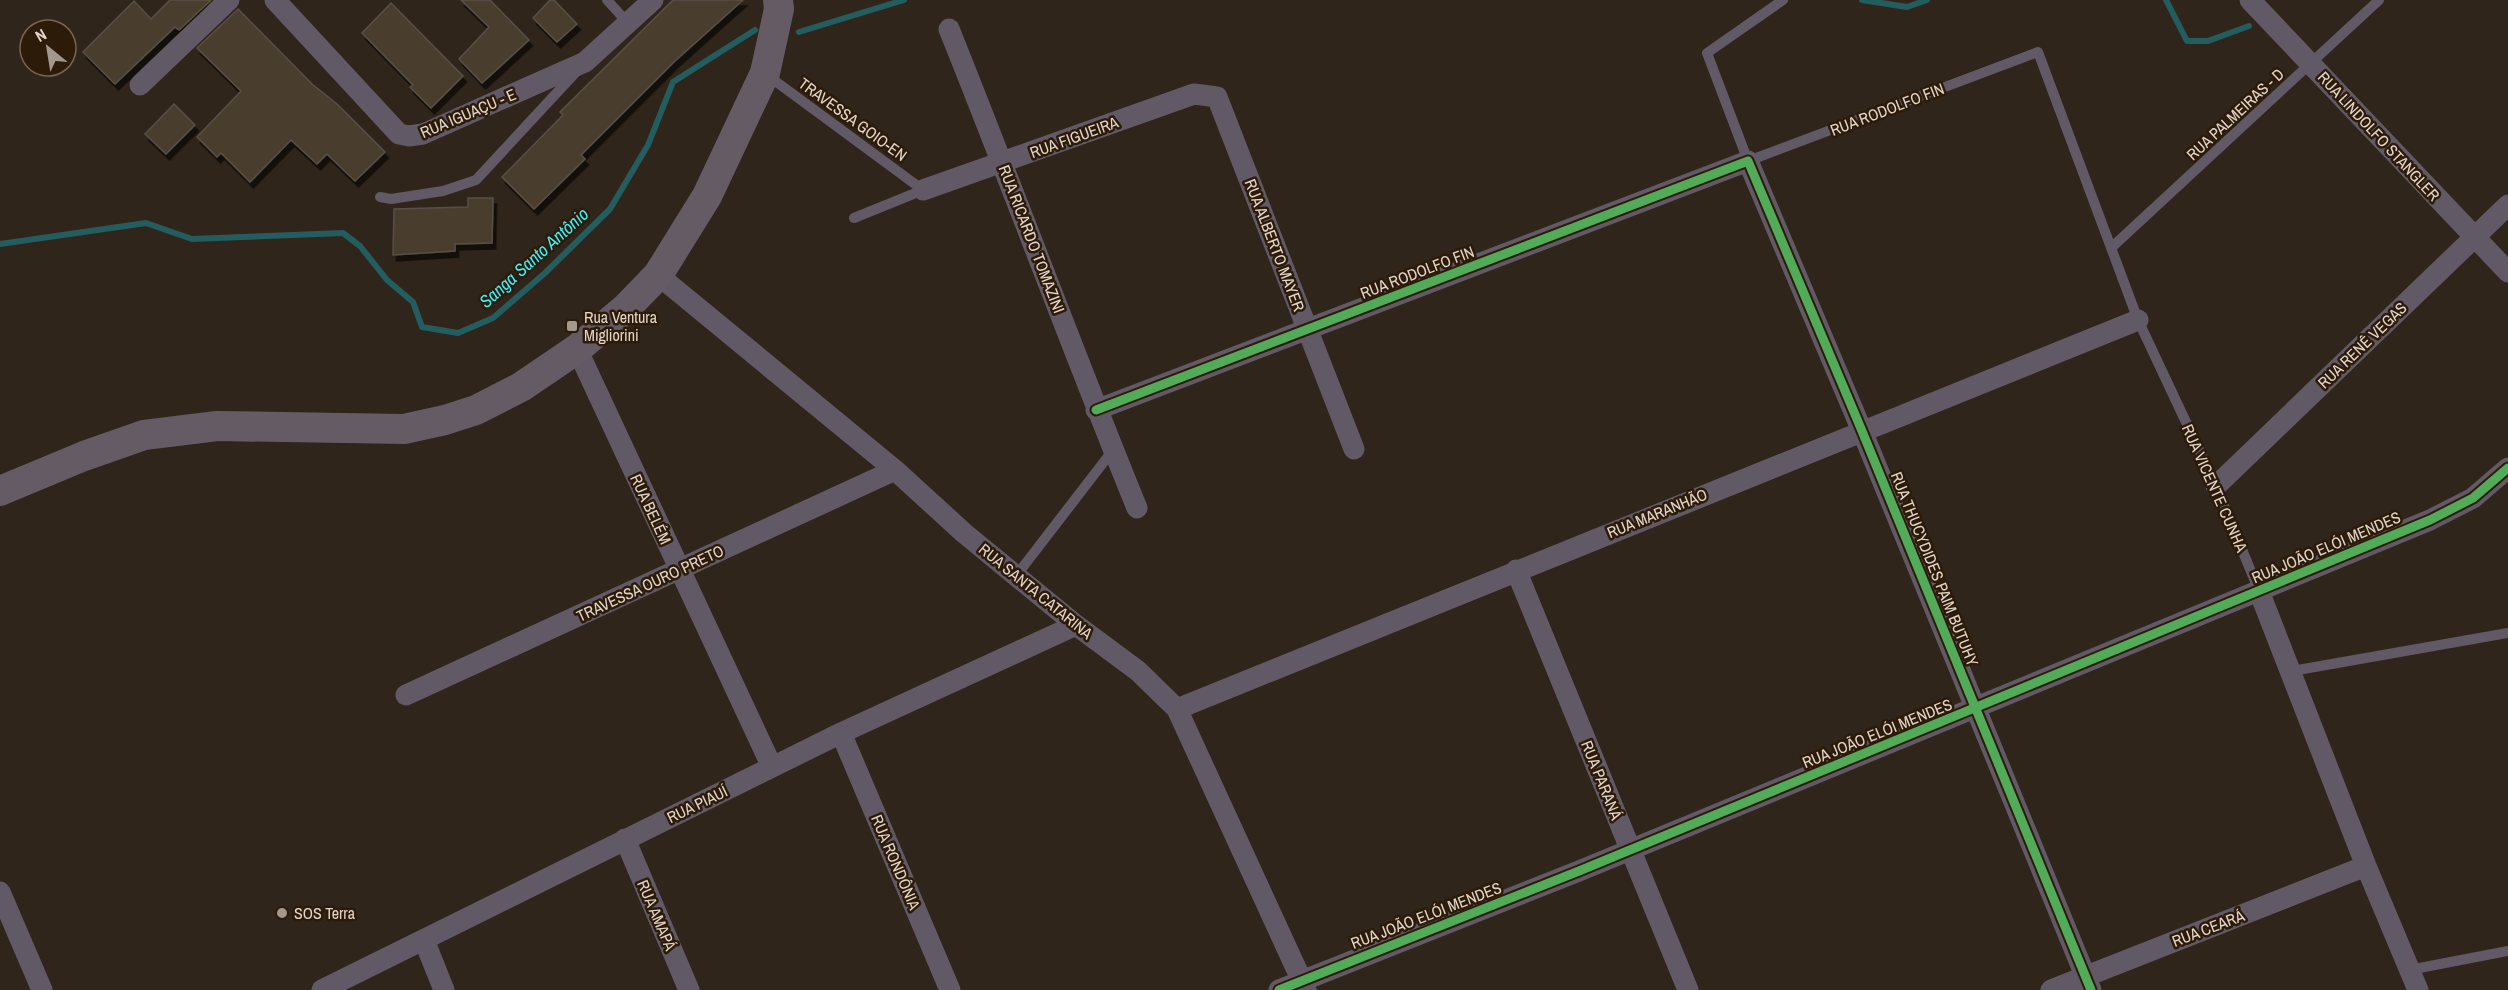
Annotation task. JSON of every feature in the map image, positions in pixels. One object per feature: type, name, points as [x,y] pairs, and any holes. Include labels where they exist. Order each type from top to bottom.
[{"type":"street","points":[[140,85],[229,0]]},
{"type":"street","name":"RUA IGUAÇU - E","points":[[275,0],[399,134],[410,136],[423,134],[585,62],[653,0]]},
{"type":"street","points":[[0,491],[84,456],[144,435],[217,426],[404,429],[435,423],[476,410],[501,397],[577,349],[626,308],[658,275],[707,196],[765,73],[779,9],[778,0]]},
{"type":"street","name":"RUA LINDOLFO STANGLER","points":[[2250,0],[2508,272]]},
{"type":"street","name":"RUA RICARDO TOMAZINI","points":[[949,29],[1003,163],[1096,410],[1137,508]]},
{"type":"street","name":"RUA FIGUEIRA","points":[[923,190],[1194,93]]},
{"type":"street","name":"RUA ALBERTO MAYER","points":[[1194,93],[1217,96],[1354,449]]},
{"type":"street","name":"RUA RODOLFO FIN","points":[[1096,410],[1748,161]]},
{"type":"street","name":"RUA THUCYDIDES PAIM BUTUHY","points":[[1748,161],[1862,431],[2088,983]]},
{"type":"street","name":"RUA RENÊ VEGAS","points":[[2216,486],[2508,205]]},
{"type":"street","name":"RUA SANTA CATARINA","points":[[658,275],[895,470],[1016,576],[1138,671],[1177,709],[1304,985]]},
{"type":"street","name":"RUA MARANHÃO","points":[[1177,709],[2138,320]]},
{"type":"street","name":"RUA BELÉM","points":[[577,349],[772,767]]},
{"type":"street","name":"RUA JOÃO ELÓI MENDES","points":[[1279,990],[1304,985],[2430,520],[2473,498],[2508,468]]},
{"type":"street","name":"TRAVESSA OURO PRETO","points":[[406,695],[895,470]]},
{"type":"street","name":"RUA PARANÁ","points":[[1516,570],[1688,990]]},
{"type":"street","name":"RUA VICENTE CUNHA","points":[[2259,591],[2366,866],[2418,990]]},
{"type":"street","name":"RUA PIAUÍ","points":[[321,990],[841,733],[1076,625]]},
{"type":"street","name":"RUA RONDÔNIA","points":[[841,733],[950,990]]},
{"type":"street","name":"RUA AMAPÁ","points":[[626,840],[689,990]]},
{"type":"street","name":"RUA CEARÁ","points":[[2051,990],[2088,983],[2366,866]]},
{"type":"street","points":[[0,892],[42,990]]},
{"type":"street","points":[[424,940],[444,990]]},
{"type":"lane","points":[[607,0],[628,23]]},
{"type":"lane","name":"RUA THUCYDIDES PAIM BUTUHY","points":[[1748,161],[1707,53],[1783,0]]},
{"type":"lane","name":"RUA PALMEIRAS - D","points":[[2111,248],[2379,0]]},
{"type":"lane","name":"RUA RODOLFO FIN","points":[[1748,161],[2038,52]]},
{"type":"lane","name":"RUA VICENTE CUNHA","points":[[2038,52],[2138,320],[2216,486],[2259,591]]},
{"type":"lane","points":[[380,197],[391,199],[443,191],[476,180],[585,62]]},
{"type":"lane","name":"TRAVESSA GOIO-EN","points":[[765,73],[923,190]]},
{"type":"lane","name":"RUA FIGUEIRA","points":[[854,218],[923,190]]},
{"type":"lane","points":[[1016,576],[1113,450]]},
{"type":"lane","points":[[2292,671],[2508,633]]},
{"type":"lane","points":[[2409,970],[2508,951]]},
{"type":"building","points":[[170,0],[211,0],[179,30],[175,27],[115,84],[83,52],[134,1],[151,19]]},
{"type":"building","points":[[461,0],[490,0],[529,40],[482,83],[459,59],[489,27]]},
{"type":"building","points":[[550,0],[554,0],[577,24],[557,42],[533,18]]},
{"type":"building","points":[[673,0],[743,0],[674,62],[581,155],[585,159],[534,209],[502,177],[563,115],[560,112]]},
{"type":"building","points":[[391,3],[463,76],[431,108],[410,87],[413,85],[362,33]]},
{"type":"building","points":[[238,9],[312,84],[337,104],[385,152],[355,181],[327,154],[317,164],[291,140],[250,182],[221,153],[217,157],[197,137],[241,91],[197,48]]},
{"type":"building","points":[[174,104],[195,125],[166,154],[145,134]]},
{"type":"building","points":[[468,198],[493,198],[492,243],[455,244],[455,251],[393,255],[394,209],[468,207]]},
{"type":"waterway","name":"Sanga Santo Antônio","points":[[799,32],[904,0]]},
{"type":"waterway","name":"Sanga Santo Antônio","points":[[1862,0],[1907,7],[1927,0]]},
{"type":"waterway","name":"Sanga Santo Antônio","points":[[2166,0],[2187,41],[2208,41],[2249,26]]},
{"type":"waterway","name":"Sanga Santo Antônio","points":[[0,244],[146,223],[192,239],[343,233],[360,246],[387,280],[413,302],[422,327],[458,333],[493,318],[545,273],[610,209],[648,145],[673,82],[755,30]]},
{"type":"cycle path","points":[[1096,410],[1748,161],[1862,431],[2091,990]]},
{"type":"cycle path","points":[[1279,990],[1579,871],[2430,520],[2473,498],[2508,468]]},
{"type":"place","name":"Rua Ventura Migliorini","points":[[572,326]]},
{"type":"place","name":"SOS Terra","points":[[282,913]]}]
